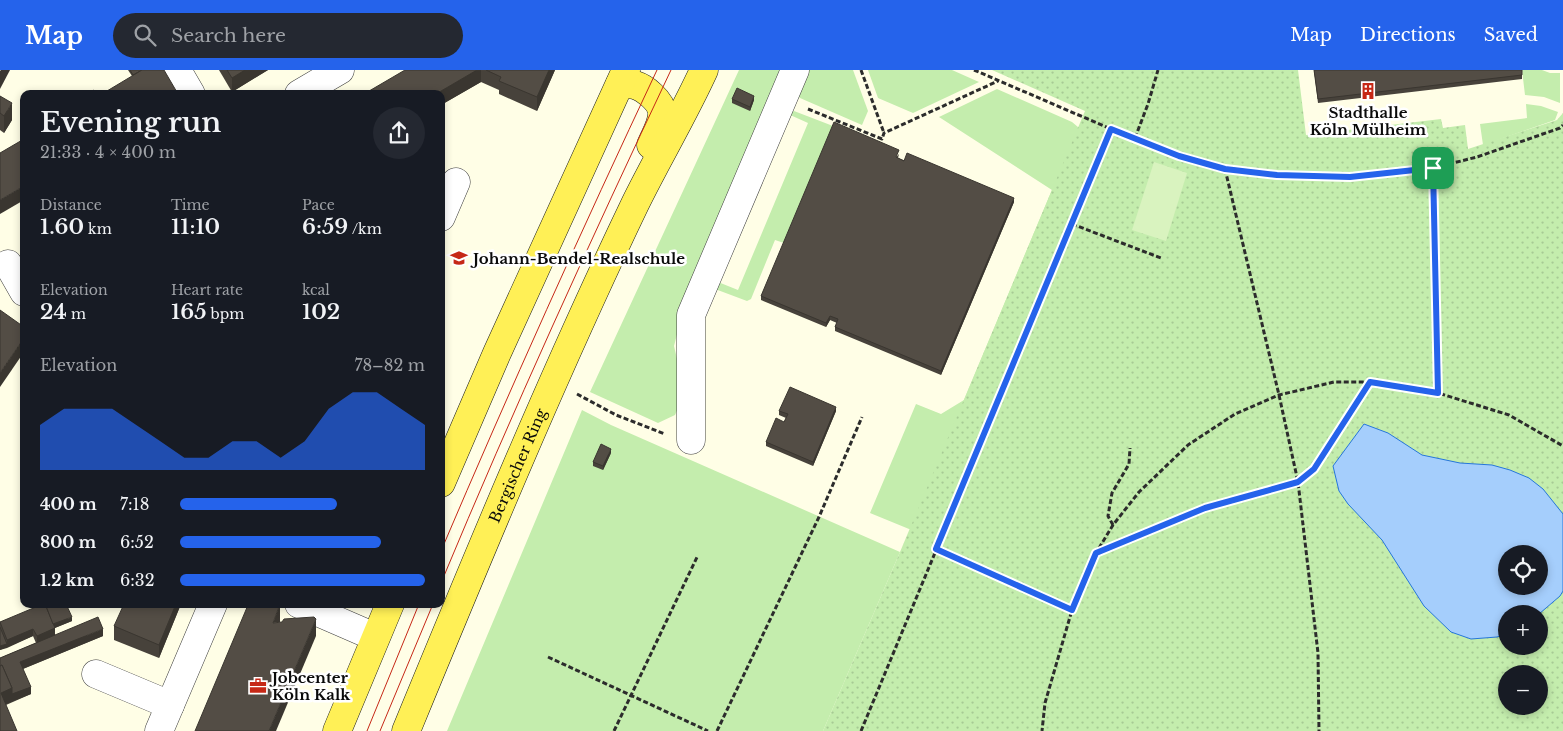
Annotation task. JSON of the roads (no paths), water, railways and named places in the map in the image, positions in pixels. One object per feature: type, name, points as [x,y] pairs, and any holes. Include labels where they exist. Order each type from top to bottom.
[{"type":"main road","name":"Bergischer Ring","points":[[406,731],[563,360],[635,204],[704,70]]},
{"type":"main road","points":[[445,474],[501,344],[623,77],[647,91],[662,110],[660,124],[638,172],[635,204]]},
{"type":"main road","points":[[337,731],[388,608]]},
{"type":"street","points":[[177,70],[189,90]]},
{"type":"street","points":[[306,90],[340,70]]},
{"type":"street","points":[[691,440],[691,315],[794,70]]},
{"type":"street","points":[[445,208],[456,182]]},
{"type":"street","points":[[11,262],[20,283]]},
{"type":"street","points":[[159,731],[211,608]]},
{"type":"street","points":[[309,608],[375,637]]},
{"type":"street","points":[[96,674],[170,704]]},
{"type":"water","points":[[1364,424],[1388,433],[1422,455],[1460,463],[1492,465],[1529,478],[1543,489],[1563,514],[1563,591],[1548,606],[1498,605],[1498,637],[1471,639],[1451,632],[1424,606],[1382,540],[1348,504],[1339,491],[1333,466]]},
{"type":"tram line","points":[[445,542],[547,309],[657,70]]},
{"type":"tram line","points":[[445,574],[553,325],[671,70]]},
{"type":"tram line","points":[[367,731],[417,608]]},
{"type":"tram line","points":[[380,731],[431,608]]},
{"type":"place","name":"Stadthalle Köln Mülheim","points":[[1368,91]]},
{"type":"place","name":"Johann-Bendel-Realschule","points":[[459,258]]},
{"type":"place","name":"Jobcenter Köln Kalk","points":[[258,686]]}]
